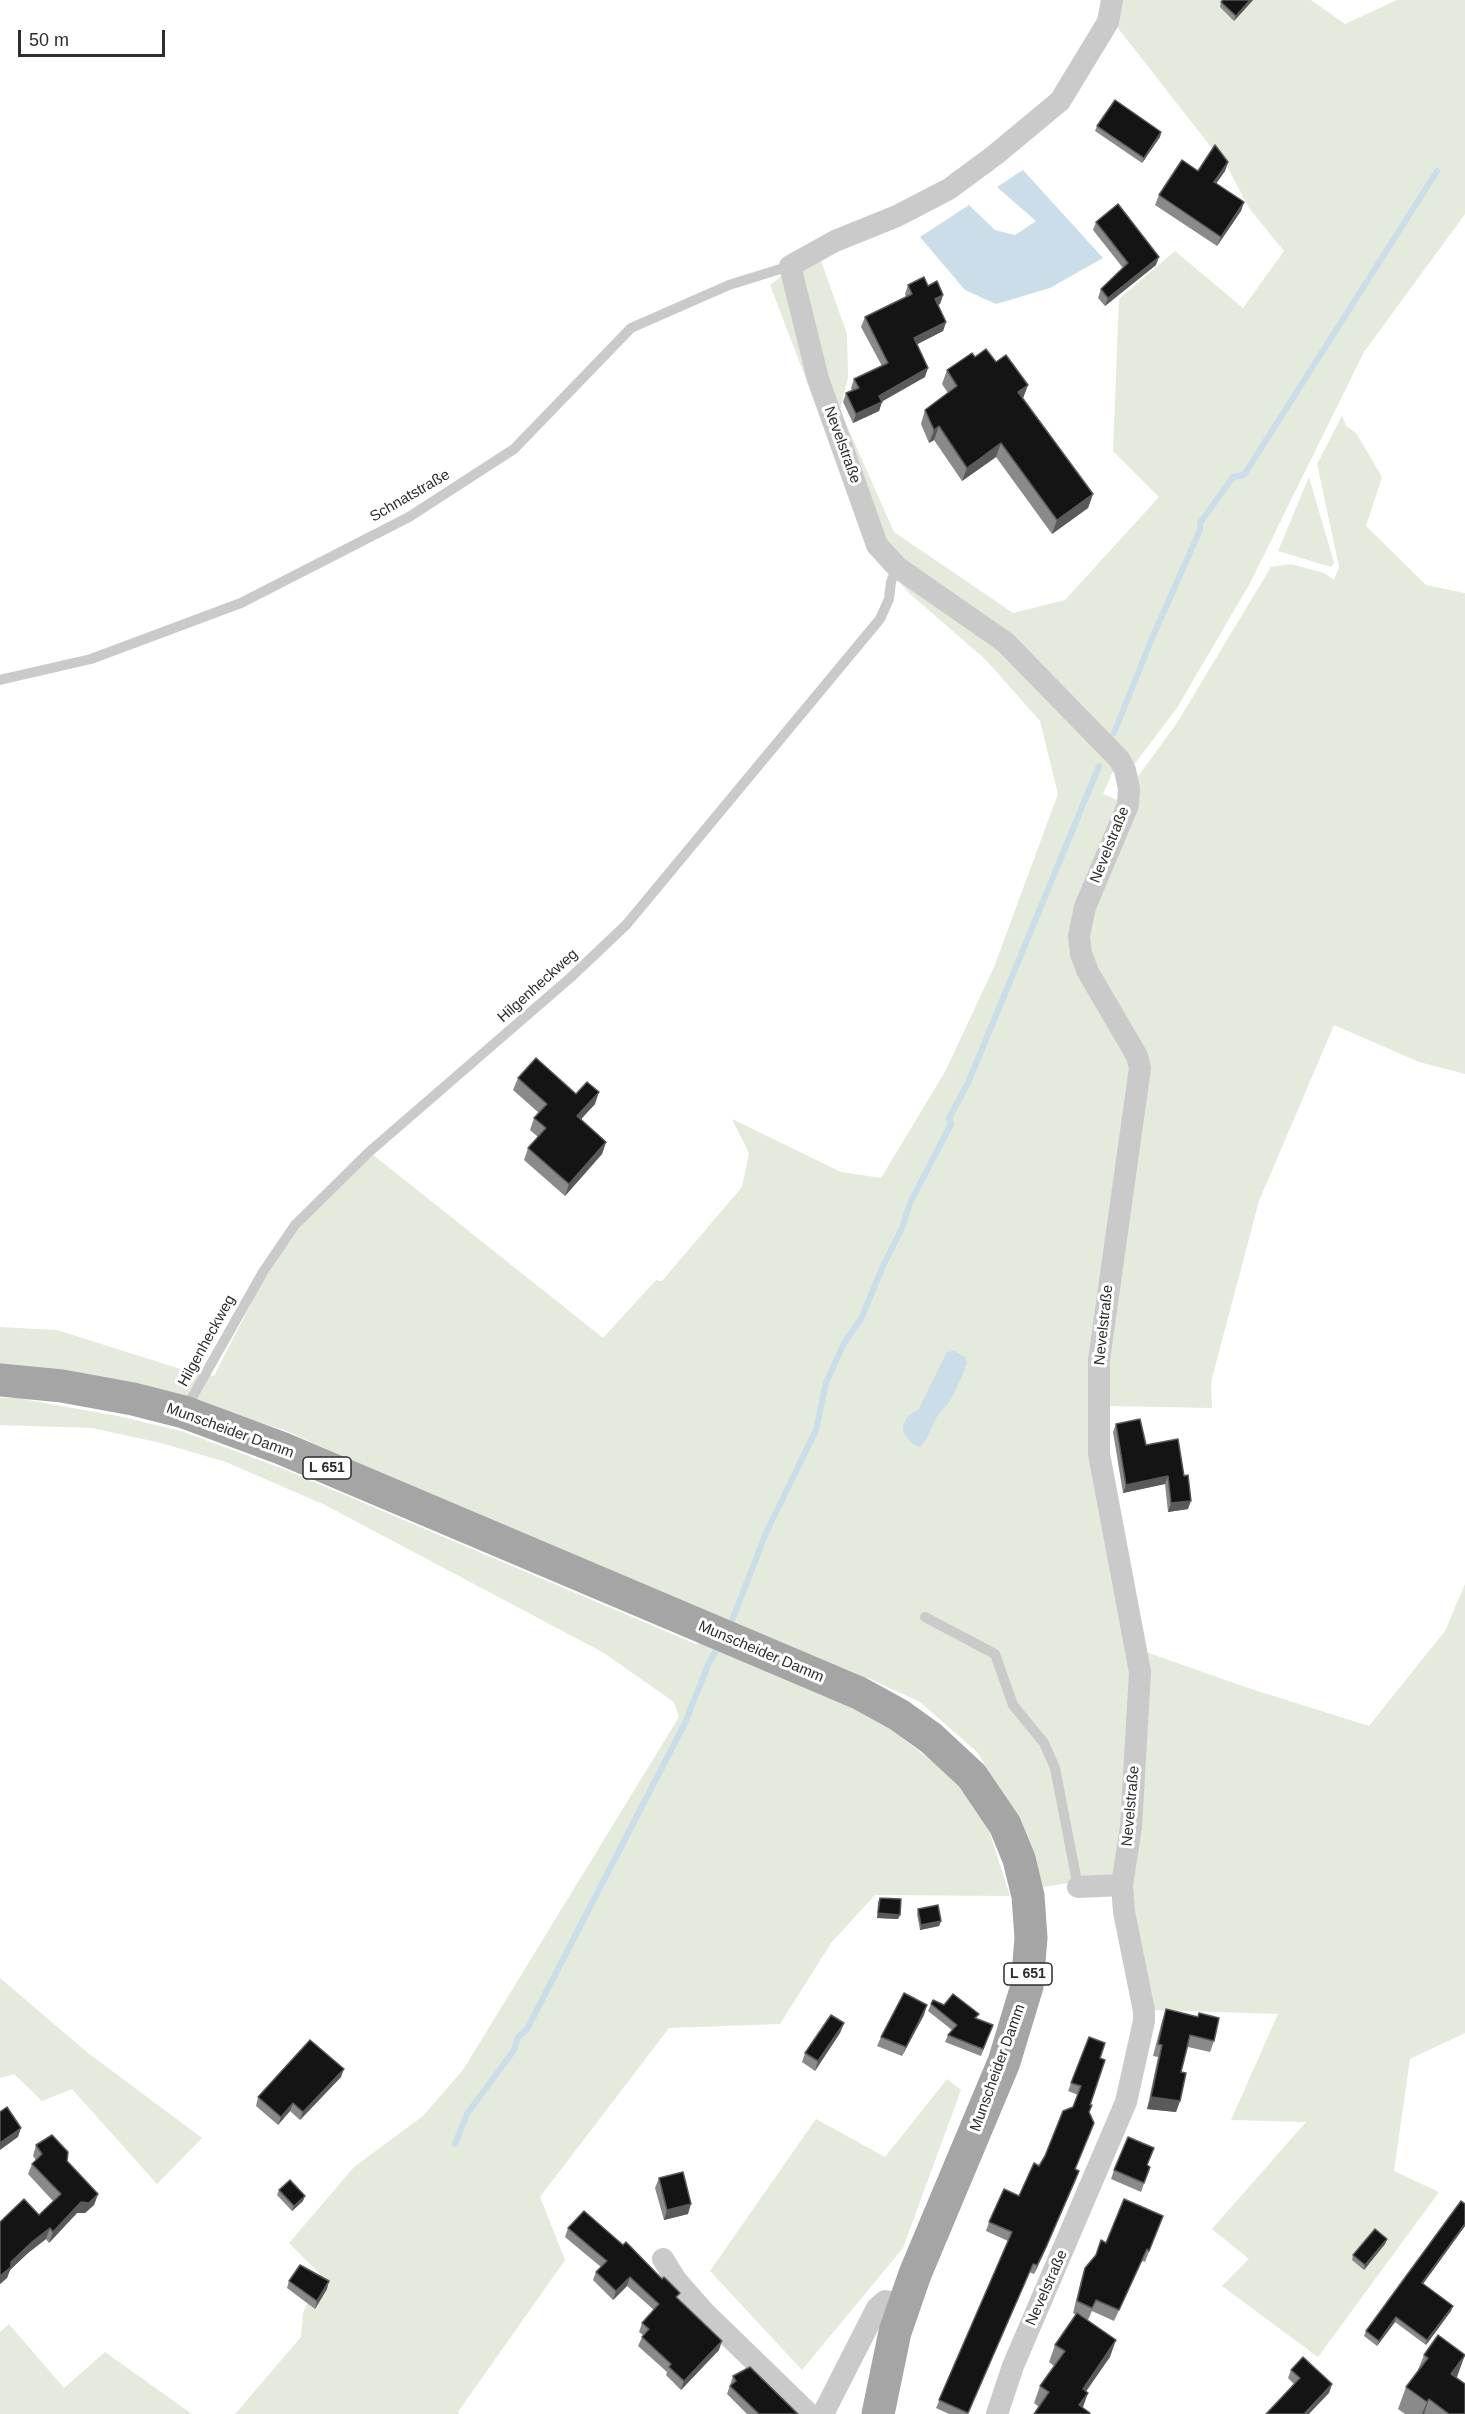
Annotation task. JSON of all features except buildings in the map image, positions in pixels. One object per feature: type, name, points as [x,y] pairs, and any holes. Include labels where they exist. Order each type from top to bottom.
[{"type":"main road","name":"Munscheider Damm","points":[[0,1380],[62,1386],[184,1412],[280,1448],[859,1694],[899,1715],[931,1737],[972,1776],[1005,1825],[1019,1859],[1028,1896],[1031,1928],[1027,1986],[1004,2062],[904,2304],[895,2332],[878,2414]]},
{"type":"street","points":[[790,266],[835,241],[897,216],[949,189],[995,155],[1060,101],[1108,22],[1112,0]]},
{"type":"street","name":"Nevelstraße","points":[[790,266],[818,379],[877,545],[897,567],[1005,642],[1119,759],[1125,770],[1129,789],[1128,805],[1085,907],[1079,936],[1081,954],[1088,972],[1137,1056],[1140,1068],[1099,1360],[1099,1454],[1140,1672],[1131,1827],[1122,1885],[1124,1912],[1144,2012],[1126,2102],[1013,2366],[997,2414]]},
{"type":"street","points":[[1078,1887],[1122,1885]]},
{"type":"street","points":[[663,2259],[676,2280],[705,2313],[809,2414]]},
{"type":"street","points":[[823,2414],[877,2308],[885,2301],[904,2304]]},
{"type":"lane","name":"Schnatstraße","points":[[0,680],[91,659],[242,603],[409,517],[514,448],[631,328],[729,285],[790,266]]},
{"type":"lane","name":"Hilgenheckweg","points":[[184,1412],[263,1272],[295,1225],[369,1152],[570,978],[626,924],[880,619],[889,599],[891,582],[897,567]]},
{"type":"lane","points":[[926,1617],[995,1654],[1013,1705],[1044,1743],[1055,1768],[1078,1887]]},
{"type":"shaded area","points":[[1120,0],[1311,0],[1345,24],[1397,0],[1465,0],[1465,214],[1364,352],[1250,583],[1177,708],[1133,766],[1113,771],[1103,794],[1131,806],[1136,779],[1177,723],[1271,567],[1291,564],[1324,573],[1334,580],[1339,567],[1317,464],[1342,416],[1346,426],[1356,433],[1382,477],[1366,526],[1426,585],[1465,593],[1465,1074],[1419,1062],[1334,1025],[1259,1201],[1211,1382],[1212,1408],[1108,1406],[1104,1360],[1137,1071],[1095,1419],[1146,1652],[1248,1688],[1369,1726],[1445,1631],[1465,1584],[1465,2033],[1410,2059],[1394,2171],[1439,2192],[1318,2357],[1222,2286],[1249,2259],[1212,2229],[1306,2122],[1231,2120],[1278,2014],[1153,2010],[1128,1882],[1082,1881],[1043,1887],[1019,1818],[977,1752],[920,1702],[866,1677],[853,1709],[883,1723],[957,1781],[989,1831],[1010,1896],[875,1895],[831,1943],[780,2024],[669,2028],[540,2197],[565,2260],[458,2412],[460,2414],[235,2414],[301,2337],[303,2313],[320,2274],[289,2243],[354,2167],[423,2116],[463,2070],[679,1717],[674,1702],[604,1653],[325,1505],[226,1462],[161,1443],[92,1428],[0,1425],[0,1398],[17,1398],[123,1417],[184,1432],[286,1470],[698,1645],[712,1613],[496,1525],[284,1430],[154,1389],[0,1366],[0,1327],[57,1330],[190,1372],[214,1376],[261,1284],[299,1228],[372,1154],[603,1338],[656,1280],[662,1281],[742,1187],[749,1153],[732,1119],[841,1172],[881,1178],[946,1070],[994,967],[1058,794],[1040,721],[986,660],[909,593],[872,551],[770,285],[792,268],[820,258],[847,334],[848,377],[840,410],[894,532],[1013,613],[1065,600],[1159,497],[1113,451],[1119,299],[1175,251],[1243,308],[1284,251],[1249,208],[1229,170],[1114,23]]},
{"type":"shaded area","points":[[1309,477],[1334,563],[1331,567],[1278,551]]},
{"type":"shaded area","points":[[0,1978],[88,2053],[202,2138],[157,2184],[72,2089],[42,2101],[14,2074],[0,2078]]},
{"type":"shaded area","points":[[947,2079],[961,2090],[903,2248],[802,2370],[710,2271],[816,2119],[885,2157]]},
{"type":"shaded area","points":[[9,2324],[64,2388],[105,2352],[192,2414],[0,2414],[0,2332]]},
{"type":"water","points":[[1023,170],[1103,258],[1050,288],[996,304],[965,290],[920,237],[969,205],[995,230],[1015,235],[1036,221],[997,187]]},
{"type":"water","points":[[954,1351],[965,1357],[967,1363],[963,1374],[950,1401],[937,1416],[926,1440],[920,1447],[914,1445],[904,1434],[903,1426],[907,1417],[919,1409],[947,1352]]},
{"type":"waterway","points":[[1114,733],[1153,636],[1200,530],[1200,523],[1233,477],[1244,475],[1437,171]]},
{"type":"waterway","points":[[729,1628],[766,1533],[816,1430],[826,1383],[844,1343],[861,1319],[902,1228],[910,1203],[951,1124],[949,1118],[968,1083],[1099,766]]},
{"type":"waterway","points":[[455,2144],[467,2114],[514,2050],[518,2037],[527,2029],[685,1723],[708,1665],[719,1645]]}]
